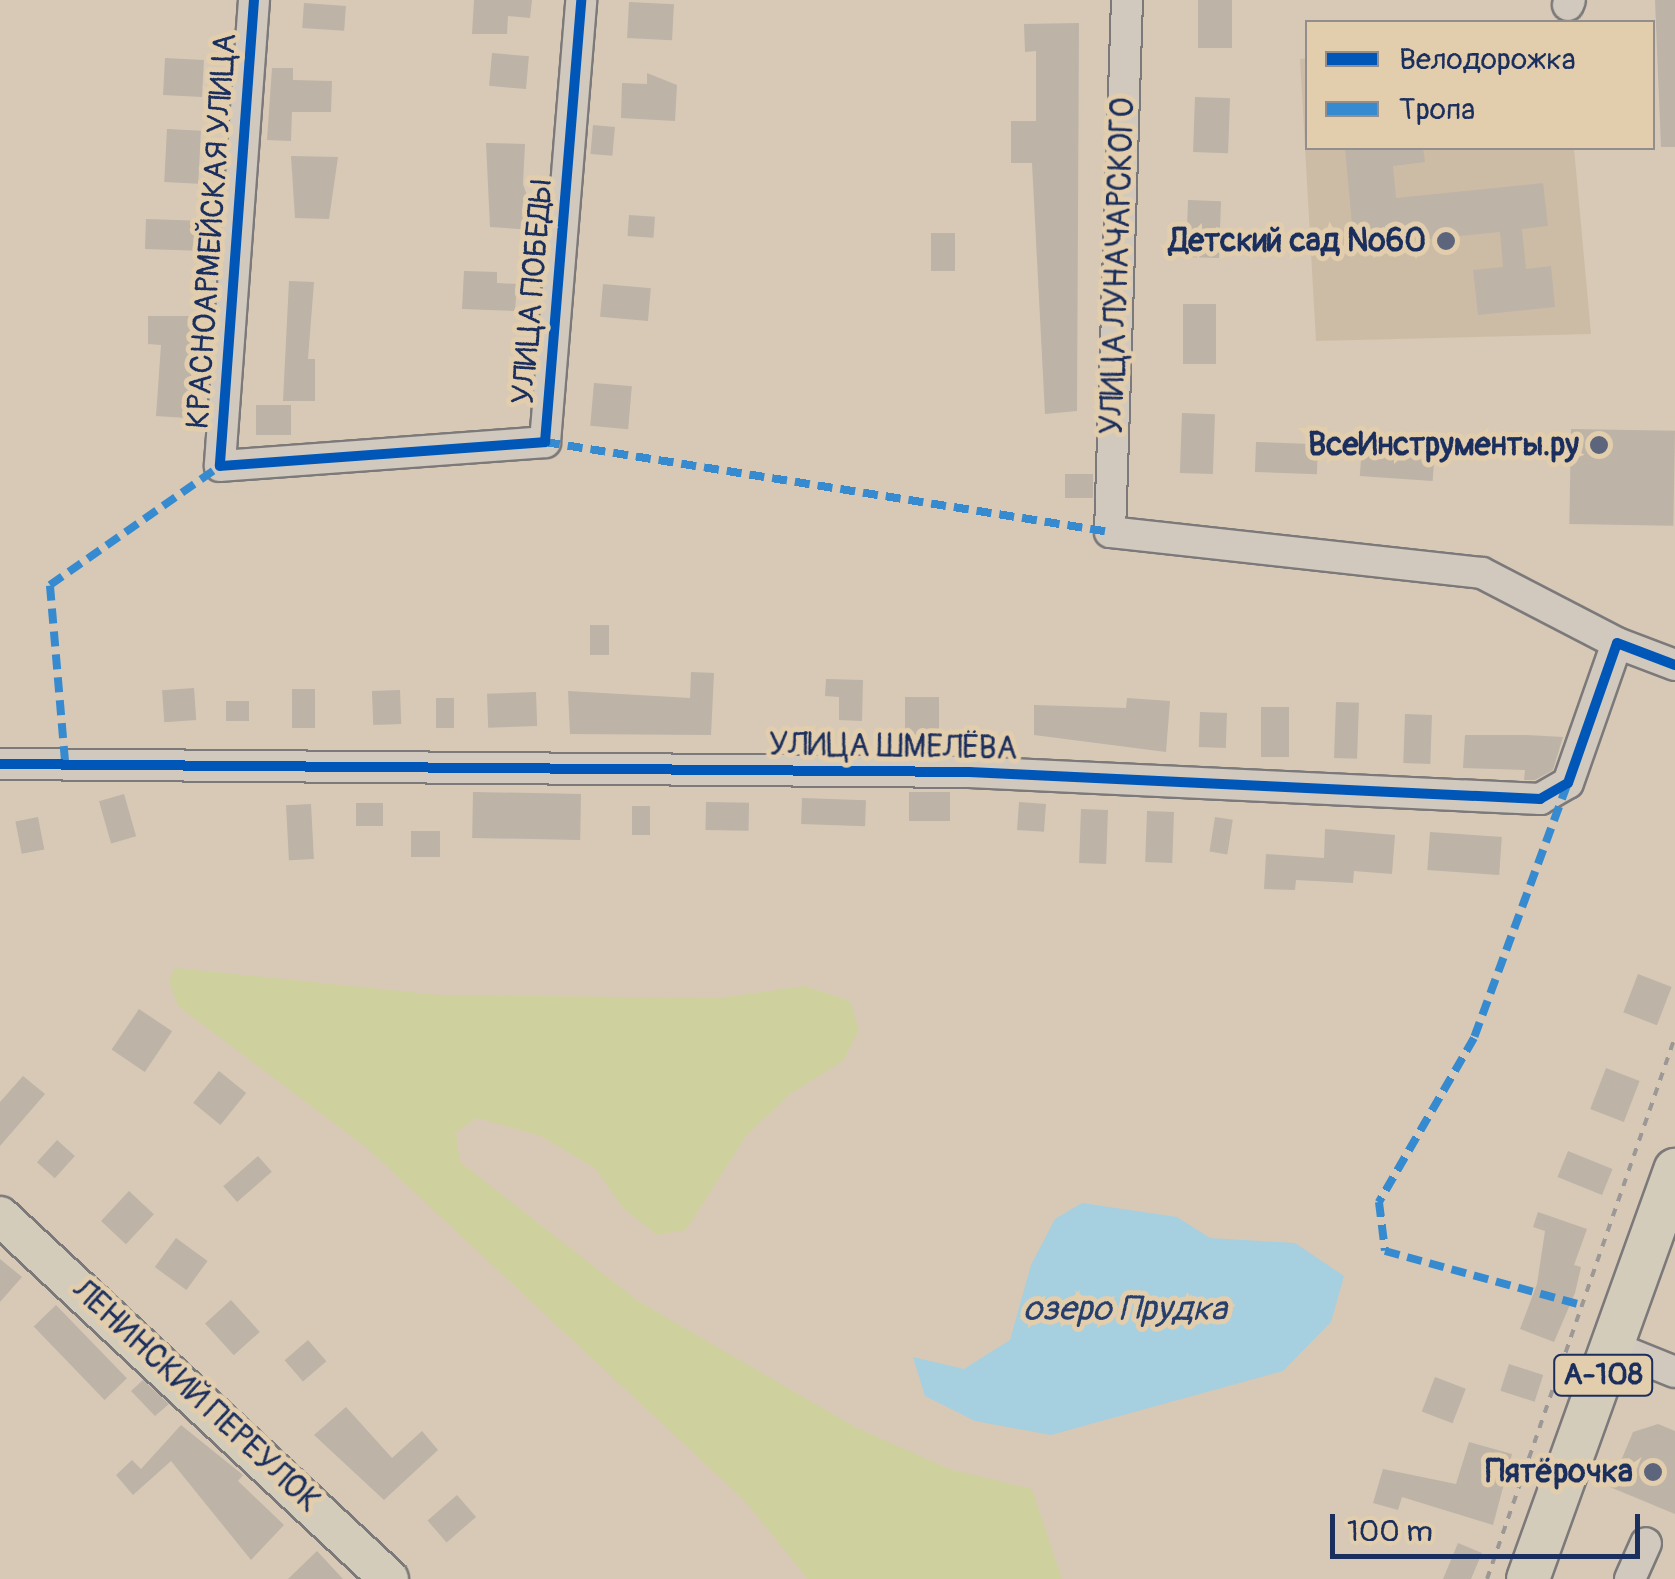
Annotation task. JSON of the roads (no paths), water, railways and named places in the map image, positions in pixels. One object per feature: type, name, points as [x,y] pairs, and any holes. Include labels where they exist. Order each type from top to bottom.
[{"type":"highway","name":"А-108","points":[[1528,1579],[1675,1170]]},
{"type":"main road","name":"ЛЕНИНСКИЙ ПЕРЕУЛОК","points":[[0,1216],[389,1579]]},
{"type":"street","name":"КРАСНОАРМЕЙСКАЯ УЛИЦА","points":[[220,466],[254,0]]},
{"type":"street","name":"УЛИЦА ПОБЕДЫ","points":[[220,466],[545,442],[581,0]]},
{"type":"street","name":"УЛИЦА ЛУНАЧАРСКОГО","points":[[1127,0],[1110,532],[1482,573],[1617,642]]},
{"type":"street","points":[[1617,642],[1675,664]]},
{"type":"street","name":"УЛИЦА ШМЕЛЁВА","points":[[0,764],[969,772],[1540,799],[1568,784],[1617,642]]},
{"type":"street","points":[[1613,1348],[1675,1372]]},
{"type":"street","points":[[1630,1579],[1646,1543]]},
{"type":"water","name":"озеро Прудка","points":[[1082,1203],[1177,1217],[1210,1238],[1295,1243],[1344,1276],[1331,1322],[1283,1371],[1051,1435],[975,1421],[925,1396],[913,1357],[964,1369],[1010,1340],[1031,1265],[1055,1219]]},
{"type":"place","name":"Детский сад №60","points":[[1446,241]]},
{"type":"place","name":"ВсеИнструменты.ру","points":[[1599,445]]},
{"type":"place","name":"Пятёрочка","points":[[1653,1472]]}]
